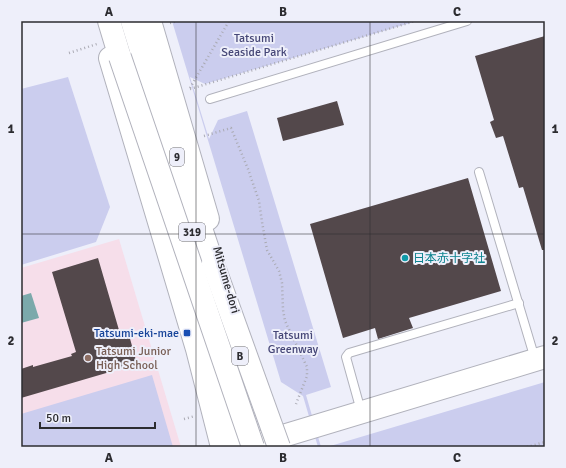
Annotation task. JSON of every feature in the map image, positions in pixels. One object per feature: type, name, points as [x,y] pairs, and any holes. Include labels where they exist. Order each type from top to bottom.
[{"type":"main road","points":[[99,21],[197,349],[222,447]]},
{"type":"main road","points":[[109,21],[120,57],[259,446],[361,412],[540,358]]},
{"type":"main road","name":"Mitsume-dori","points":[[127,21],[259,446]]},
{"type":"main road","name":"9","points":[[132,21],[213,264]]},
{"type":"main road","name":"Mitsume-dori","points":[[160,22],[259,446]]},
{"type":"main road","name":"B","points":[[213,264],[259,446]]},
{"type":"lane","points":[[210,99],[467,21]]},
{"type":"lane","points":[[479,172],[518,303],[540,358]]},
{"type":"lane","points":[[361,412],[346,357],[349,353],[518,303]]},
{"type":"path","points":[[160,22],[178,21]]},
{"type":"path","points":[[229,21],[190,89],[415,21]]},
{"type":"path","points":[[69,53],[99,43]]},
{"type":"path","points":[[204,136],[231,128],[259,201],[267,250],[279,271],[282,283],[285,320],[307,367],[308,376],[296,404]]},
{"type":"path","points":[[527,447],[545,442]]},
{"type":"shaded area","name":"Tatsumi Junior High School","points":[[119,239],[181,447],[21,447],[21,268]]},
{"type":"shaded area","points":[[31,293],[39,318],[21,323],[21,296]]},
{"type":"green space","name":"Tatsumi Greenway","points":[[172,21],[417,21],[205,84],[190,77],[209,139],[218,120],[247,111],[331,387],[306,395],[321,447],[318,447],[303,396],[281,382]]},
{"type":"green space","points":[[68,77],[110,207],[96,242],[21,265],[21,89]]},
{"type":"green space","points":[[152,375],[173,447],[21,447],[21,414]]},
{"type":"green space","points":[[545,382],[545,447],[327,447]]},
{"type":"building","points":[[545,36],[545,250],[542,250],[523,187],[519,188],[503,136],[496,138],[490,122],[494,120],[475,56]]},
{"type":"building","points":[[337,101],[344,125],[283,141],[277,118]]},
{"type":"building","name":"日本赤十字社","points":[[468,178],[501,291],[409,318],[413,328],[378,339],[375,328],[343,338],[310,224]]},
{"type":"building","points":[[98,258],[121,337],[129,335],[137,364],[21,398],[21,369],[72,356],[71,354],[76,352],[52,272]]},
{"type":"place","name":"日本赤十字社","points":[[405,258]]},
{"type":"place","name":"Tatsumi-eki-mae","points":[[187,333]]},
{"type":"place","name":"Tatsumi Junior High School","points":[[88,358]]},
{"type":"park label","name":"Tatsumi Seaside Park","points":[[254,45]]}]
